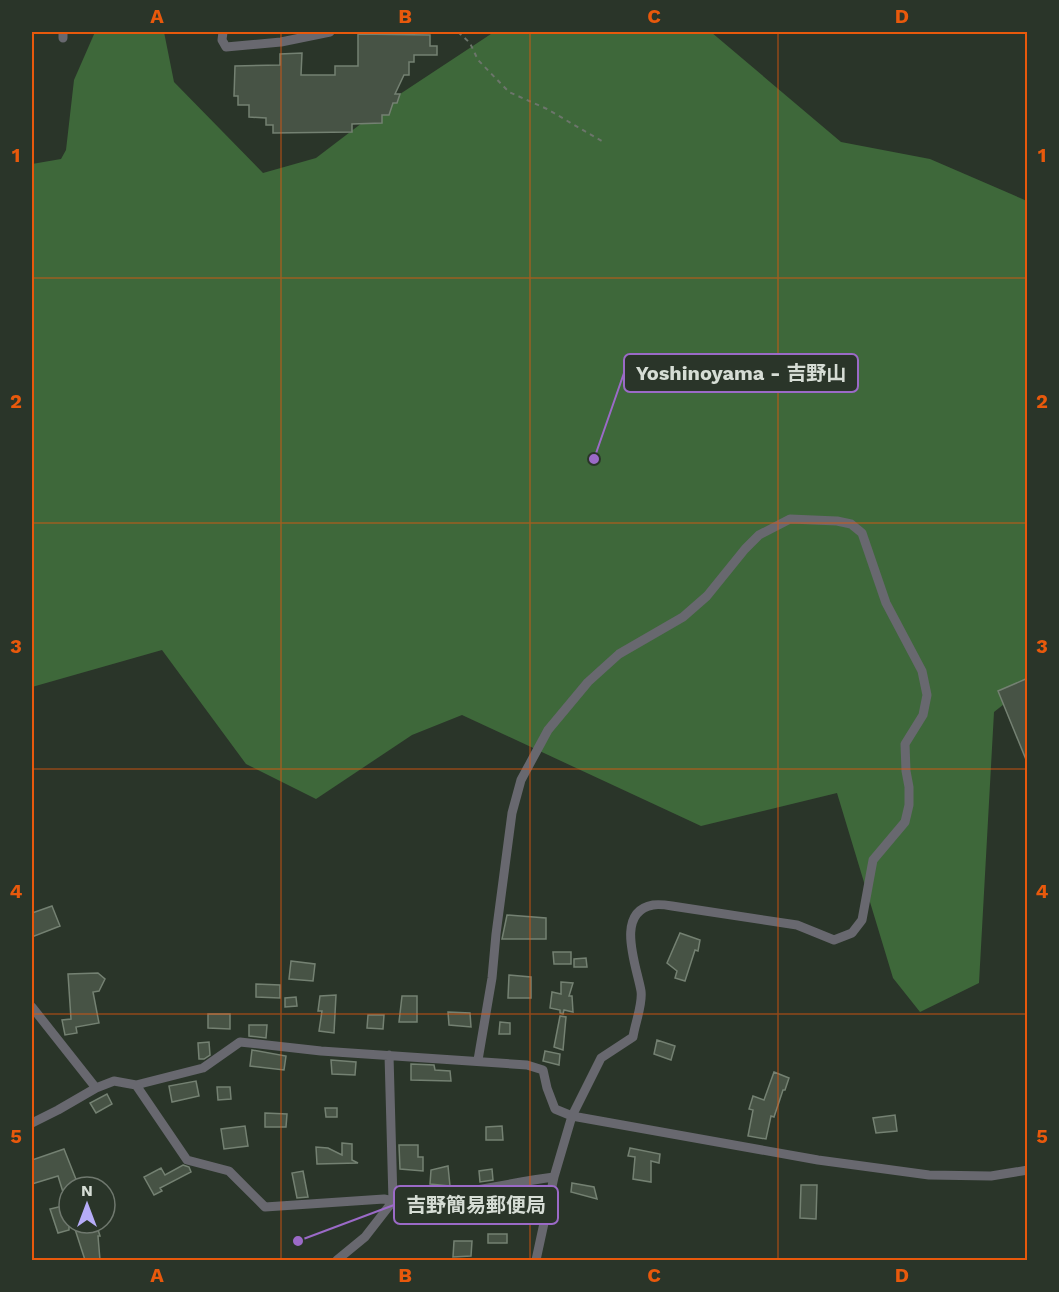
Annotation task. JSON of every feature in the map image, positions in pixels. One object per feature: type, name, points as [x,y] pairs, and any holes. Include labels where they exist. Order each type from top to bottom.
[{"type":"street","points":[[223,32],[222,40],[226,47],[281,42],[330,32]]},
{"type":"street","points":[[478,1060],[492,978],[512,813],[520,780],[548,730],[588,682],[619,654],[683,617],[707,596],[759,535],[790,519],[837,521],[851,524],[862,533],[886,603],[922,671],[927,695],[923,715],[905,744],[909,787],[909,806],[905,822],[873,860],[862,920],[852,933],[834,940],[797,925],[654,904],[640,910],[634,920],[630,937],[642,993],[633,1037],[601,1058],[572,1116],[554,1177],[536,1260]]},
{"type":"street","points":[[32,1006],[96,1088]]},
{"type":"street","points":[[32,1123],[96,1088],[114,1081],[136,1085],[203,1068],[240,1042],[527,1065],[543,1070],[555,1109],[572,1116],[818,1160],[929,1175],[990,1176],[1028,1170]]},
{"type":"street","points":[[337,1260],[365,1237],[393,1201],[389,1055]]},
{"type":"street","points":[[136,1085],[187,1160],[229,1172],[265,1207],[384,1199],[393,1201],[423,1199],[554,1177]]},
{"type":"path","points":[[458,32],[470,43],[478,60],[509,92],[547,109],[605,143]]},
{"type":"green space","points":[[95,32],[164,32],[174,82],[263,173],[316,158],[400,94],[494,32],[711,32],[841,142],[930,159],[1027,201],[1027,686],[994,712],[979,983],[920,1012],[893,978],[837,793],[701,826],[462,715],[412,735],[316,799],[246,764],[162,650],[32,687],[32,164],[61,159],[66,150],[74,80]]},
{"type":"building","points":[[358,34],[430,35],[430,46],[437,46],[437,55],[414,55],[414,62],[409,62],[409,75],[404,75],[395,94],[400,94],[397,103],[393,103],[389,115],[382,115],[382,123],[352,124],[352,132],[273,133],[273,125],[266,125],[266,118],[249,117],[249,105],[238,105],[238,96],[234,96],[235,66],[280,65],[280,54],[302,53],[301,75],[335,75],[335,66],[358,66]]},
{"type":"building","points":[[1028,678],[1028,762],[1027,762],[998,691]]},
{"type":"building","points":[[52,906],[60,926],[32,937],[32,913]]},
{"type":"building","points":[[507,915],[546,918],[546,939],[502,939]]},
{"type":"building","points":[[680,933],[700,940],[698,951],[695,950],[685,981],[675,978],[677,971],[667,963]]},
{"type":"building","points":[[553,952],[571,952],[571,964],[554,964]]},
{"type":"building","points":[[586,958],[587,967],[574,967],[574,959]]},
{"type":"building","points":[[291,961],[315,964],[313,981],[289,979]]},
{"type":"building","points":[[98,973],[105,979],[99,991],[93,992],[99,1023],[76,1027],[77,1033],[65,1035],[62,1020],[71,1019],[68,974]]},
{"type":"building","points":[[509,975],[531,977],[531,998],[508,998]]},
{"type":"building","points":[[561,982],[573,983],[569,996],[572,996],[573,1012],[564,1010],[563,1014],[560,1010],[550,1008],[552,992],[561,994]]},
{"type":"building","points":[[256,984],[280,985],[280,998],[256,997]]},
{"type":"building","points":[[336,995],[334,1033],[319,1031],[322,1011],[318,1011],[320,996]]},
{"type":"building","points":[[402,996],[417,996],[417,1022],[399,1022]]},
{"type":"building","points":[[296,997],[297,1006],[285,1007],[285,998]]},
{"type":"building","points":[[448,1012],[470,1013],[471,1027],[449,1025]]},
{"type":"building","points":[[208,1014],[230,1014],[230,1029],[208,1028]]},
{"type":"building","points":[[368,1015],[384,1015],[383,1029],[367,1028]]},
{"type":"building","points":[[560,1016],[566,1017],[563,1050],[554,1047]]},
{"type":"building","points":[[500,1022],[510,1023],[510,1034],[499,1034]]},
{"type":"building","points":[[249,1025],[267,1025],[266,1038],[249,1036]]},
{"type":"building","points":[[657,1040],[675,1046],[671,1060],[654,1054]]},
{"type":"building","points":[[209,1042],[210,1055],[199,1059],[198,1043]]},
{"type":"building","points":[[252,1050],[286,1056],[284,1070],[250,1066]]},
{"type":"building","points":[[545,1051],[560,1054],[559,1065],[543,1061]]},
{"type":"building","points":[[331,1060],[356,1062],[355,1075],[332,1074]]},
{"type":"building","points":[[411,1064],[434,1065],[435,1070],[450,1071],[451,1081],[411,1080]]},
{"type":"building","points":[[774,1072],[789,1078],[774,1117],[771,1116],[766,1139],[748,1136],[753,1110],[749,1109],[753,1096],[764,1100]]},
{"type":"building","points":[[196,1081],[199,1096],[172,1102],[169,1086]]},
{"type":"building","points":[[217,1087],[230,1087],[231,1099],[218,1100]]},
{"type":"building","points":[[107,1094],[112,1104],[96,1113],[90,1103]]},
{"type":"building","points":[[325,1108],[337,1108],[337,1117],[326,1117]]},
{"type":"building","points":[[265,1113],[287,1114],[286,1127],[265,1127]]},
{"type":"building","points":[[895,1115],[897,1131],[876,1133],[873,1118]]},
{"type":"building","points":[[245,1126],[248,1146],[224,1149],[221,1129]]},
{"type":"building","points":[[502,1126],[503,1140],[486,1140],[486,1127]]},
{"type":"building","points":[[342,1143],[352,1144],[352,1160],[358,1163],[317,1164],[316,1147],[328,1148],[342,1155]]},
{"type":"building","points":[[399,1145],[418,1145],[418,1157],[423,1157],[423,1171],[400,1169]]},
{"type":"building","points":[[630,1148],[660,1154],[659,1163],[651,1161],[651,1182],[633,1179],[635,1157],[628,1156]]},
{"type":"building","points":[[64,1149],[74,1175],[57,1175],[32,1184],[32,1160]]},
{"type":"building","points":[[183,1165],[189,1167],[191,1172],[160,1188],[162,1191],[154,1195],[144,1177],[161,1168],[165,1175]]},
{"type":"building","points":[[448,1166],[450,1186],[430,1184],[431,1170]]},
{"type":"building","points":[[492,1169],[493,1180],[480,1182],[479,1171]]},
{"type":"building","points":[[303,1171],[308,1197],[297,1198],[292,1173]]},
{"type":"building","points":[[572,1183],[594,1187],[597,1199],[571,1192]]},
{"type":"building","points":[[801,1185],[817,1185],[816,1219],[800,1218]]},
{"type":"building","points":[[57,1207],[57,1230],[50,1209]]},
{"type":"building","points":[[488,1234],[507,1234],[507,1243],[488,1243]]},
{"type":"building","points":[[77,1235],[100,1235],[100,1260],[85,1260]]},
{"type":"building","points":[[454,1241],[472,1241],[471,1256],[453,1257]]},
{"type":"place","name":"Yoshinoyama - 吉野山","points":[[594,459]]},
{"type":"place","name":"吉野簡易郵便局","points":[[298,1241]]}]
